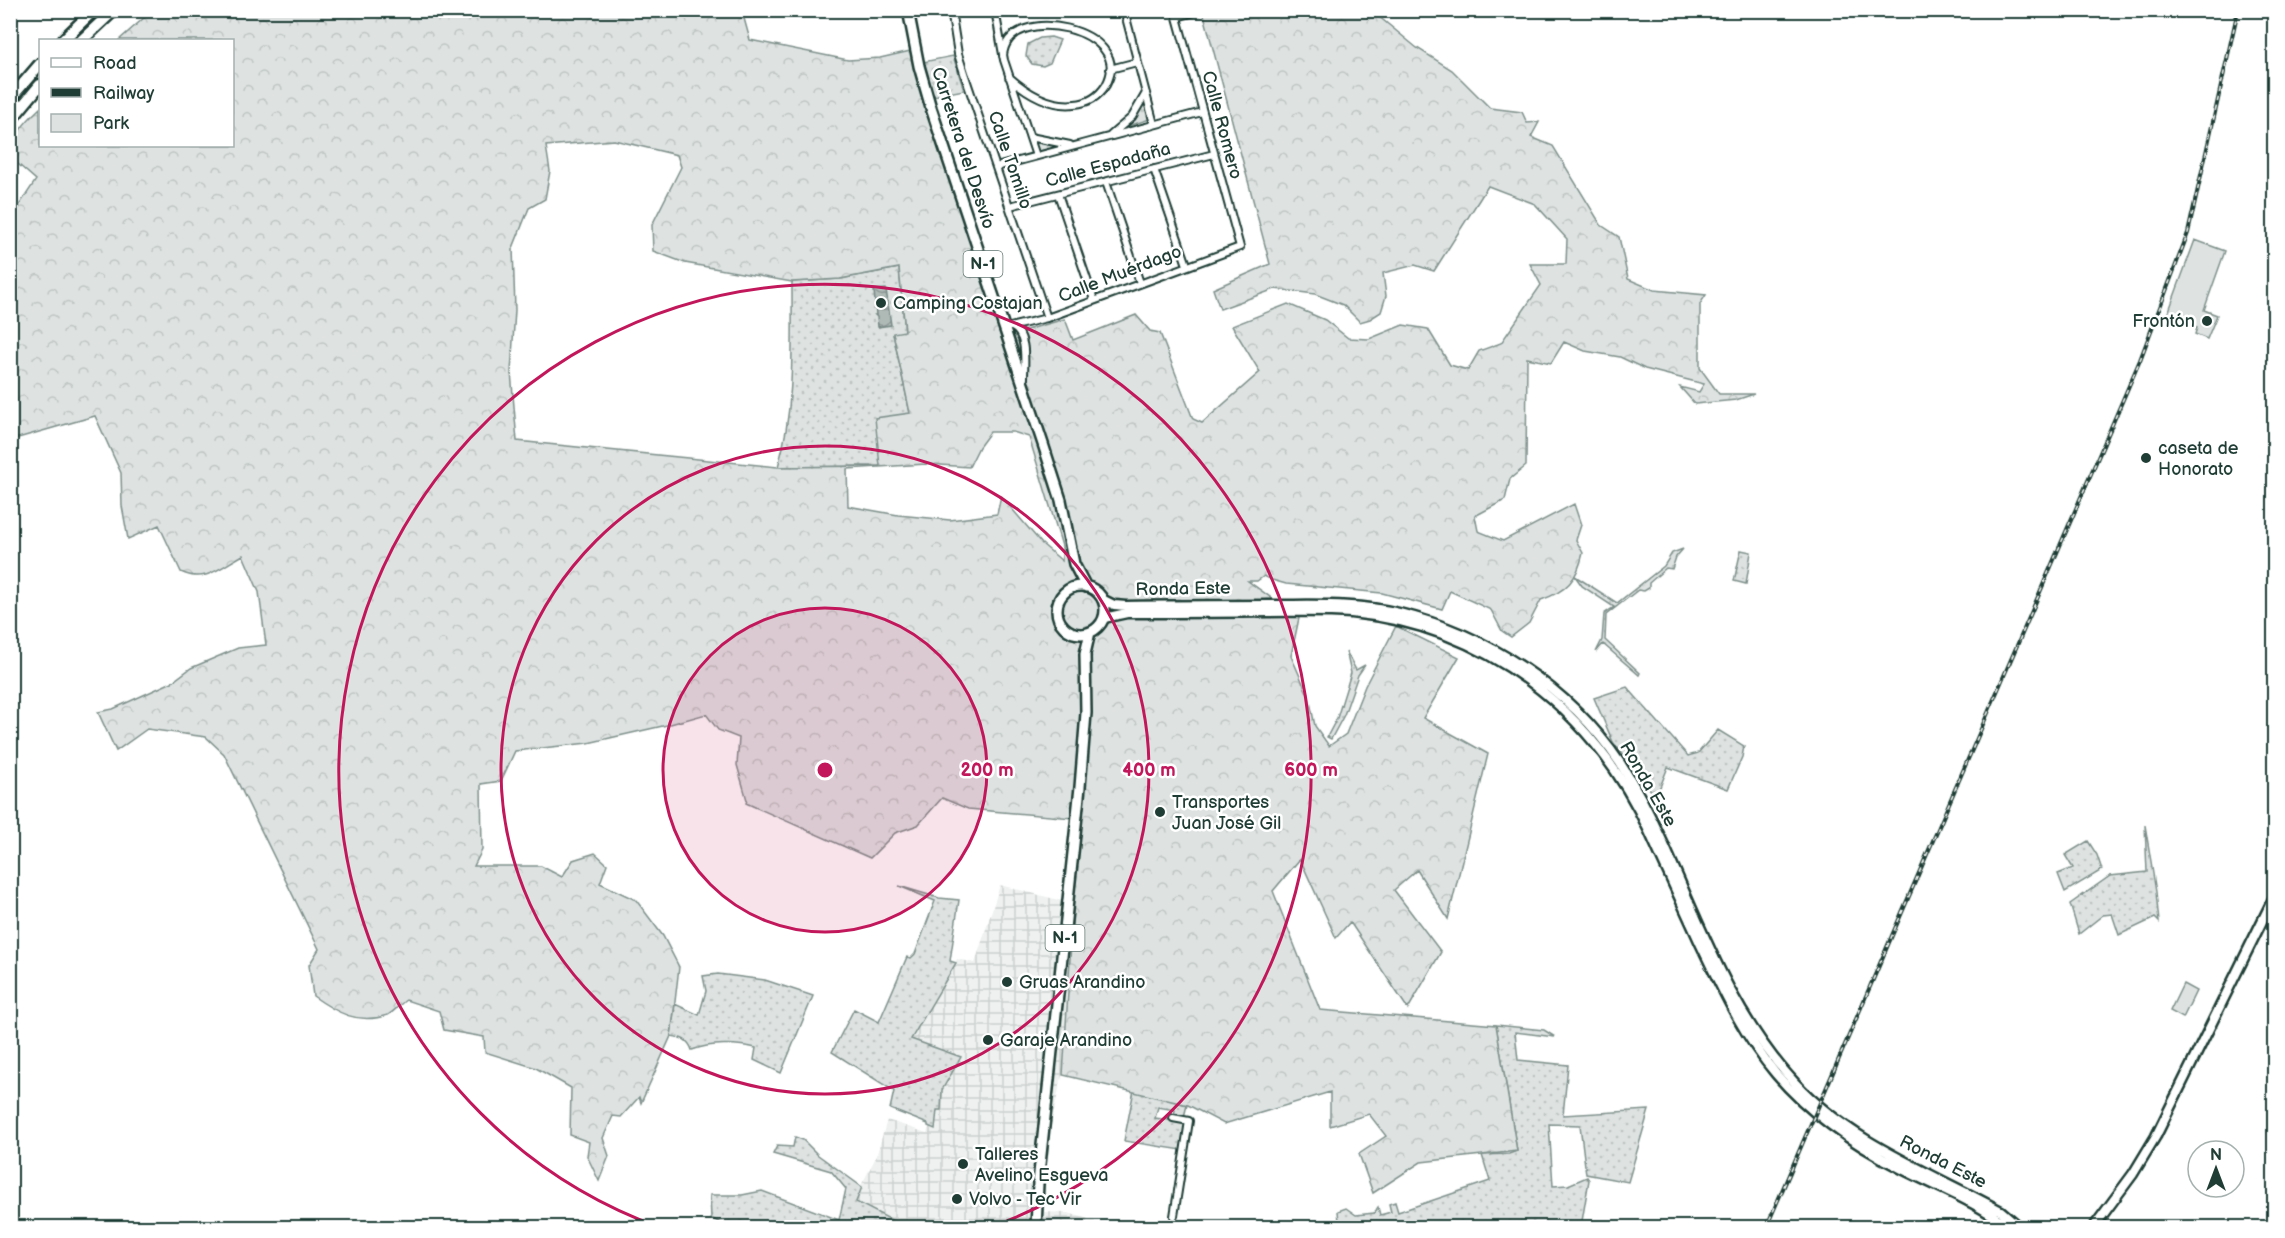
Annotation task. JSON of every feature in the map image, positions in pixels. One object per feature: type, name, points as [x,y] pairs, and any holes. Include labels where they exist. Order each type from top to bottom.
[{"type":"highway","points":[[64,39],[94,10]]},
{"type":"highway","points":[[83,39],[114,10]]},
{"type":"highway","name":"Carretera del Desvío","points":[[908,10],[925,88],[1007,328],[1023,385],[1061,500],[1074,564],[1074,577],[1069,589]]},
{"type":"highway","points":[[10,99],[39,65]]},
{"type":"highway","points":[[10,121],[39,86]]},
{"type":"highway","name":"Carretera del Desvío","points":[[1074,564],[1086,587]]},
{"type":"highway","points":[[1069,589],[1086,587]]},
{"type":"highway","name":"N-1","points":[[1086,587],[1095,591],[1102,599]]},
{"type":"highway","name":"N-1","points":[[1069,589],[1060,599],[1057,612],[1062,625],[1073,633],[1085,654]]},
{"type":"highway","points":[[1073,633],[1090,632],[1096,629],[1104,618],[1105,605],[1102,599]]},
{"type":"highway","name":"N-1","points":[[1036,1227],[1038,1183],[1078,811],[1085,722],[1085,654],[1090,632]]},
{"type":"main road","name":"Ronda Este","points":[[1102,599],[1114,605],[1126,606],[1317,604],[1398,612],[1480,641],[1521,666],[1583,717],[1620,762],[1647,808],[1740,1010],[1767,1050],[1796,1085],[1861,1137],[2001,1211],[2021,1227]]},
{"type":"main road","name":"Ronda Este","points":[[1104,618],[1128,613],[1350,614],[1397,620],[1438,633],[1479,650],[1519,673],[1551,698],[1578,724],[1614,767],[1640,811],[1733,1013],[1776,1074],[1822,1119],[1858,1144],[1903,1170],[1964,1198],[2010,1227]]},
{"type":"main road","points":[[2092,1227],[2133,1174],[2156,1136],[2274,897]]},
{"type":"street","name":"Calle Tomillo","points":[[951,10],[958,54],[1047,318]]},
{"type":"street","points":[[995,10],[1003,56],[1036,156]]},
{"type":"street","points":[[1124,10],[1154,124]]},
{"type":"street","points":[[1176,14],[1202,10]]},
{"type":"street","name":"Calle Romero","points":[[1176,14],[1240,247]]},
{"type":"street","points":[[1009,77],[1036,96],[1054,103],[1069,105],[1087,101],[1101,93],[1108,81],[1110,69],[1105,48],[1093,34],[1081,25]]},
{"type":"street","points":[[1003,56],[1005,39],[1011,29]]},
{"type":"street","points":[[1110,69],[1137,62]]},
{"type":"street","points":[[1105,138],[1131,117],[1146,93]]},
{"type":"street","points":[[996,167],[1202,112]]},
{"type":"street","points":[[1030,137],[1078,146]]},
{"type":"street","name":"Calle Espadaña","points":[[1010,206],[1214,154]]},
{"type":"street","points":[[1154,169],[1187,265]]},
{"type":"street","points":[[1106,182],[1140,283]]},
{"type":"street","points":[[1058,194],[1094,300]]},
{"type":"street","name":"Calle Muérdago","points":[[1007,328],[1047,318],[1240,247]]},
{"type":"street","points":[[1173,1118],[1189,1121],[1174,1216]]},
{"type":"shaded area","points":[[1000,885],[1078,905],[1078,1005],[1050,1129],[1044,1212],[1068,1213],[1095,1221],[1095,1227],[880,1227],[852,1203],[876,1157],[887,1120],[927,1133],[952,1060],[907,1043],[957,959],[975,963]]},
{"type":"green space","points":[[153,10],[742,11],[750,40],[848,60],[880,58],[915,50],[1007,340],[1012,334],[1065,319],[1073,340],[1136,315],[1150,331],[1160,333],[1193,419],[1202,423],[1260,372],[1232,326],[1288,304],[1325,320],[1348,338],[1369,339],[1403,325],[1428,329],[1450,365],[1468,370],[1479,351],[1501,343],[1541,285],[1530,264],[1566,264],[1567,239],[1535,204],[1488,186],[1434,271],[1415,265],[1383,273],[1386,296],[1381,312],[1370,319],[1360,322],[1343,305],[1315,294],[1275,289],[1220,309],[1213,289],[1270,264],[1203,11],[1372,11],[1417,48],[1452,70],[1490,108],[1522,112],[1527,123],[1539,122],[1531,137],[1553,146],[1601,225],[1619,237],[1628,279],[1654,290],[1706,295],[1700,304],[1700,368],[1719,394],[1754,394],[1736,400],[1695,404],[1680,387],[1699,392],[1704,384],[1645,369],[1620,357],[1585,351],[1564,342],[1551,363],[1527,358],[1526,466],[1510,479],[1505,500],[1475,516],[1478,531],[1503,541],[1574,504],[1581,525],[1576,540],[1583,553],[1578,570],[1570,583],[1558,593],[1541,600],[1529,623],[1511,637],[1502,631],[1491,610],[1450,591],[1442,609],[1382,593],[1286,584],[1264,576],[1257,581],[1248,581],[1299,618],[1291,656],[1309,697],[1315,726],[1329,746],[1346,734],[1365,686],[1396,626],[1459,657],[1423,718],[1488,754],[1448,919],[1417,870],[1394,890],[1441,952],[1408,1009],[1350,922],[1336,938],[1300,859],[1273,891],[1320,1010],[1496,1025],[1517,1151],[1421,1162],[1373,1193],[1359,1154],[1386,1136],[1369,1114],[1330,1126],[1330,1092],[1224,1124],[1188,1105],[1063,1075],[1084,727],[1076,766],[1073,818],[968,809],[942,798],[918,825],[895,833],[870,858],[746,803],[737,765],[739,738],[718,730],[706,714],[588,743],[515,751],[501,781],[481,784],[482,850],[474,866],[541,866],[562,877],[573,860],[595,853],[607,864],[600,883],[636,900],[663,936],[679,967],[671,1036],[641,1103],[639,1097],[621,1117],[613,1116],[603,1138],[609,1156],[599,1181],[587,1156],[589,1142],[570,1135],[571,1088],[536,1068],[485,1052],[484,1037],[444,1030],[439,1011],[406,1000],[388,1015],[367,1019],[357,1018],[331,1008],[313,996],[309,965],[319,949],[224,754],[206,737],[147,729],[116,751],[98,712],[113,709],[172,682],[191,668],[238,648],[266,645],[259,592],[243,555],[213,572],[198,576],[190,575],[181,572],[159,525],[128,539],[122,506],[121,473],[95,416],[11,440],[11,228],[16,210],[36,180],[11,158],[13,143],[24,124],[39,109],[39,147],[234,147],[234,39],[120,39]],"holes":[[[614,140],[677,155],[681,167],[652,225],[653,251],[685,263],[792,282],[840,279],[899,268],[905,331],[893,333],[910,413],[875,418],[880,466],[778,467],[517,441],[511,372],[515,310],[513,248],[529,208],[545,199],[550,171],[546,146]],[[990,432],[1013,432],[1029,437],[1062,546],[1062,561],[1042,544],[1001,496],[997,514],[950,520],[898,515],[848,506],[847,469],[926,464],[969,467]]]},
{"type":"green space","points":[[1051,37],[1060,40],[1050,63],[1043,66],[1032,64],[1026,56],[1028,44],[1040,38]]},
{"type":"green space","points":[[953,56],[964,90],[933,96],[923,62]]},
{"type":"green space","points":[[1144,102],[1147,104],[1150,119],[1125,127]]},
{"type":"green space","points":[[1034,142],[1054,145],[1056,148],[1037,152]]},
{"type":"green space","points":[[2195,240],[2225,251],[2204,310],[2217,315],[2207,339],[2195,334],[2197,328],[2167,316]]},
{"type":"green space","name":"Camping Costajan","points":[[899,268],[905,332],[893,334],[910,413],[881,466],[778,467],[790,398],[792,282],[840,279]]},
{"type":"green space","points":[[1683,549],[1676,557],[1672,569],[1666,568],[1649,583],[1649,588],[1644,591],[1638,590],[1606,615],[1605,640],[1640,673],[1639,675],[1603,644],[1596,652],[1602,640],[1604,614],[1614,607],[1582,586],[1575,576],[1617,603],[1664,566],[1672,553]]},
{"type":"green space","points":[[1741,550],[1751,552],[1746,584],[1734,581]]},
{"type":"green space","points":[[1346,651],[1356,670],[1365,665],[1358,675],[1344,715],[1331,739],[1327,737],[1337,718],[1351,673]]},
{"type":"green space","points":[[1627,687],[1688,756],[1698,753],[1718,730],[1744,746],[1742,757],[1728,789],[1668,767],[1656,797],[1613,742],[1594,698]]},
{"type":"green space","points":[[2145,825],[2159,922],[2155,918],[2119,935],[2112,914],[2103,915],[2079,934],[2070,904],[2110,876],[2147,872]]},
{"type":"green space","points":[[2088,841],[2097,855],[2102,870],[2065,892],[2058,874],[2073,868],[2065,855]]},
{"type":"green space","points":[[899,886],[939,898],[959,900],[950,961],[956,963],[911,1039],[961,1057],[942,1090],[941,1110],[937,1110],[935,1129],[890,1109],[894,1091],[832,1052],[854,1009],[879,1022],[907,957],[911,958],[915,954],[935,901]]},
{"type":"green space","points":[[718,974],[765,980],[813,996],[781,1073],[754,1060],[756,1048],[724,1044],[692,1050],[689,1043],[671,1036],[675,1004],[699,1015],[706,991],[703,976]]},
{"type":"green space","points":[[2183,984],[2196,991],[2183,1018],[2170,1011]]},
{"type":"green space","points":[[1496,1025],[1544,1030],[1555,1037],[1515,1032],[1518,1060],[1568,1065],[1563,1115],[1649,1110],[1628,1182],[1586,1174],[1580,1125],[1549,1124],[1553,1186],[1568,1185],[1587,1177],[1589,1180],[1581,1227],[1307,1228],[1339,1221],[1338,1211],[1346,1208],[1356,1215],[1374,1213],[1378,1207],[1380,1215],[1391,1212],[1389,1204],[1395,1202],[1398,1212],[1490,1181],[1482,1155],[1509,1154],[1517,1151]]},
{"type":"green space","points":[[1134,1090],[1187,1105],[1184,1117],[1174,1115],[1175,1110],[1158,1107],[1155,1118],[1187,1124],[1182,1150],[1124,1141]]},
{"type":"green space","points":[[795,1137],[803,1140],[818,1155],[862,1187],[856,1202],[905,1227],[758,1228],[722,1224],[711,1218],[710,1195],[742,1195],[762,1191],[839,1220],[846,1189],[831,1171],[773,1154],[777,1146],[793,1147]]},
{"type":"water","name":"Camping Costajan","points":[[886,289],[891,325],[878,327],[874,290]]},
{"type":"railway","points":[[1766,1228],[2140,360],[2188,233],[2238,10]]},
{"type":"place","name":"Camping Costajan","points":[[881,303]]},
{"type":"place","name":"Frontón","points":[[2207,321]]},
{"type":"place","name":"caseta de Honorato","points":[[2146,458]]},
{"type":"place","name":"Transportes Juan José Gil","points":[[1160,812]]},
{"type":"place","name":"Gruas Arandino","points":[[1007,982]]},
{"type":"place","name":"Garaje Arandino","points":[[988,1040]]},
{"type":"place","name":"Talleres Avelino Esgueva","points":[[963,1164]]},
{"type":"place","name":"Volvo - Tec Vir","points":[[957,1199]]}]
